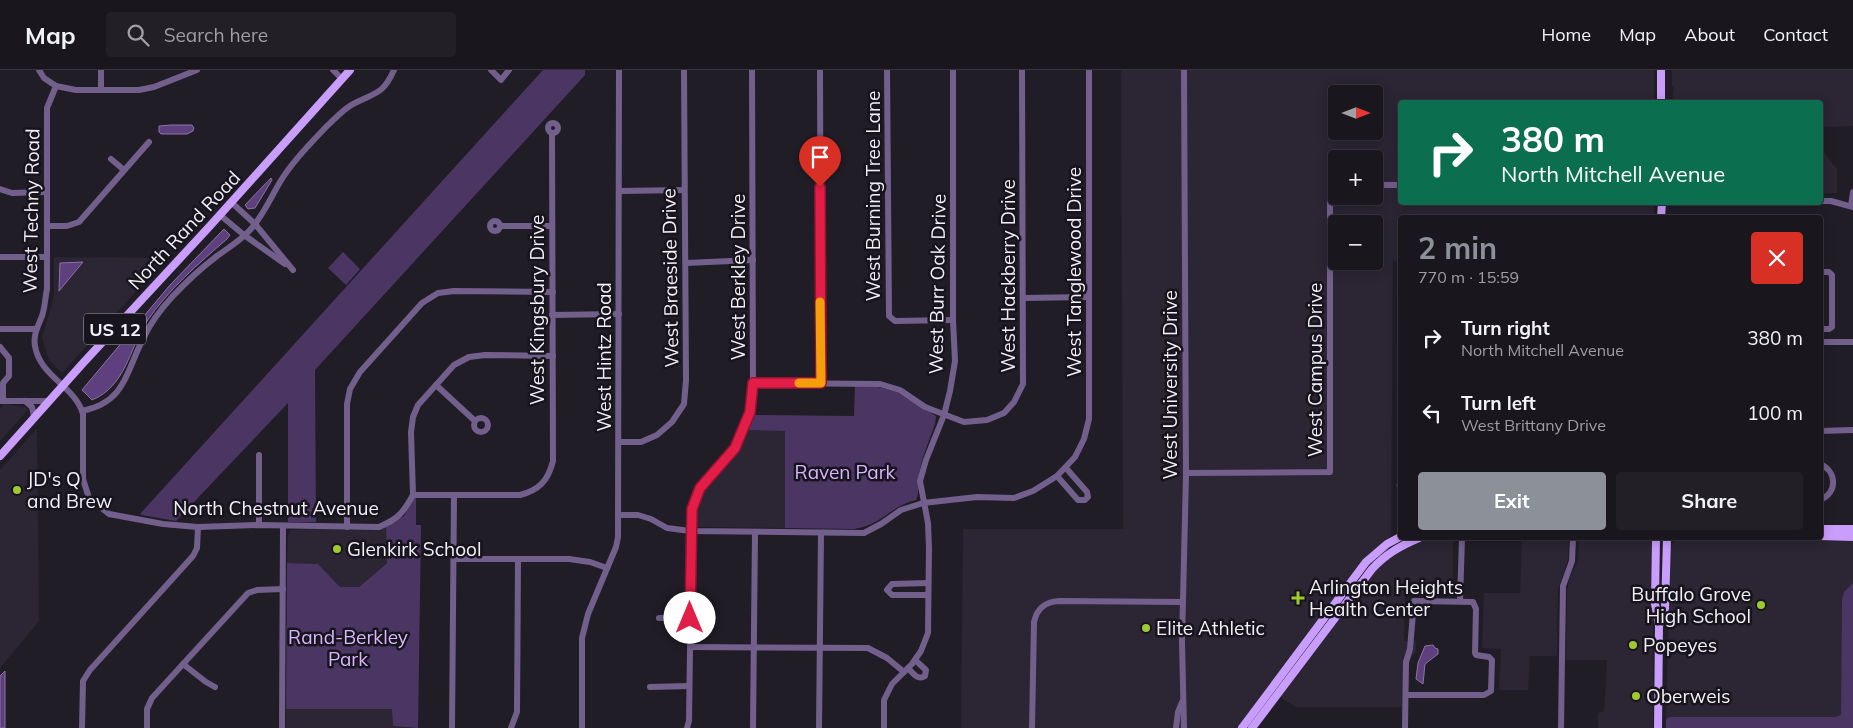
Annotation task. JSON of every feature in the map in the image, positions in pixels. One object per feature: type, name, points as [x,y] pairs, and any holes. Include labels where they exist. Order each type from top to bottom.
[{"type":"main road","name":"North Rand Road","points":[[0,456],[34,416],[50,401],[232,202],[350,70]]},
{"type":"main road","points":[[1661,70],[1661,100]]},
{"type":"main road","points":[[1823,528],[1853,529]]},
{"type":"main road","points":[[1823,536],[1853,536]]},
{"type":"main road","points":[[1242,728],[1288,669],[1360,570],[1375,554],[1398,538]]},
{"type":"main road","points":[[1252,728],[1372,569],[1383,558],[1400,546],[1414,540]]},
{"type":"main road","points":[[1656,540],[1655,604],[1659,626],[1658,728]]},
{"type":"main road","points":[[1659,626],[1665,609],[1667,540]]},
{"type":"street","points":[[38,70],[44,78],[56,86],[76,90],[139,90],[154,87],[197,70]]},
{"type":"street","points":[[101,70],[101,89]]},
{"type":"street","points":[[332,70],[342,79]]},
{"type":"street","points":[[63,386],[80,404],[82,411],[102,404],[116,393],[127,379],[142,339],[152,320],[198,271],[255,224],[280,182],[313,142],[339,115],[354,103],[379,93],[389,81],[394,70]]},
{"type":"street","points":[[490,70],[500,80],[509,70]]},
{"type":"street","name":"West Hintz Road","points":[[582,728],[582,638],[588,614],[616,547],[619,515],[619,70]]},
{"type":"street","name":"West Braeside Drive","points":[[619,442],[641,442],[657,434],[672,422],[684,404],[686,380],[686,262],[684,70]]},
{"type":"street","name":"West Berkley Drive","points":[[687,728],[690,721],[690,531],[692,509],[700,488],[735,448],[750,412],[753,383],[752,70]]},
{"type":"street","points":[[820,70],[821,383]]},
{"type":"street","name":"West Burning Tree Lane","points":[[887,70],[889,316],[895,321],[953,320]]},
{"type":"street","name":"West Burr Oak Drive","points":[[884,728],[884,700],[892,684],[922,651],[928,633],[928,523],[920,481],[944,414],[955,361],[953,320],[953,70]]},
{"type":"street","name":"West Hackberry Drive","points":[[753,383],[880,384],[900,390],[925,407],[964,422],[987,420],[1004,413],[1014,402],[1023,384],[1022,70]]},
{"type":"street","name":"West Tanglewood Drive","points":[[619,515],[638,515],[651,519],[667,528],[690,531],[864,533],[901,510],[924,503],[977,497],[1014,498],[1033,491],[1066,468],[1075,457],[1081,445],[1089,419],[1089,70]]},
{"type":"street","name":"West University Drive","points":[[1183,700],[1186,473],[1184,70]]},
{"type":"street","name":"West Techny Road","points":[[56,86],[47,108],[47,289],[42,315],[36,329],[35,345],[40,360],[50,375],[63,386]]},
{"type":"street","name":"West Kingsbury Drive","points":[[454,495],[520,495],[535,490],[550,474],[553,462],[552,133]]},
{"type":"street","points":[[46,226],[67,226],[79,222],[149,142]]},
{"type":"street","points":[[111,159],[124,170]]},
{"type":"street","points":[[1383,185],[1398,185]]},
{"type":"street","points":[[0,189],[12,193],[46,192]]},
{"type":"street","points":[[619,191],[684,190]]},
{"type":"street","points":[[1823,201],[1852,206],[1853,192]]},
{"type":"street","points":[[220,215],[244,235],[293,270],[255,224],[232,202]]},
{"type":"street","name":"West Campus Drive","points":[[1186,473],[1330,472],[1333,205]]},
{"type":"street","points":[[500,226],[552,226]]},
{"type":"street","points":[[0,257],[47,257]]},
{"type":"street","points":[[686,262],[753,260]]},
{"type":"street","points":[[1823,272],[1832,274],[1832,327],[1823,329]]},
{"type":"street","points":[[347,526],[348,404],[350,388],[360,372],[422,303],[438,293],[454,290],[552,292]]},
{"type":"street","points":[[1023,298],[1088,297]]},
{"type":"street","points":[[552,315],[619,314]]},
{"type":"street","points":[[0,329],[36,329]]},
{"type":"street","points":[[1823,342],[1853,342]]},
{"type":"street","points":[[0,348],[9,358],[9,376],[3,383],[2,401],[50,401]]},
{"type":"street","points":[[452,728],[454,495],[413,495],[411,432],[413,417],[418,405],[454,365],[469,357],[484,355],[553,356]]},
{"type":"street","points":[[436,385],[475,421]]},
{"type":"street","points":[[26,401],[32,407],[34,416]]},
{"type":"street","name":"North Chestnut Avenue","points":[[82,411],[83,479],[89,498],[109,514],[163,524],[198,527],[379,527],[393,520],[404,511],[413,495]]},
{"type":"street","points":[[1823,430],[1853,430]]},
{"type":"street","points":[[259,455],[259,526]]},
{"type":"street","points":[[1823,465],[1831,472],[1834,484],[1829,495],[1823,498]]},
{"type":"street","points":[[1057,476],[1078,500],[1085,500],[1088,497],[1086,492],[1066,468]]},
{"type":"street","points":[[82,728],[83,681],[90,670],[193,556],[197,548],[198,527]]},
{"type":"street","points":[[282,728],[283,527]]},
{"type":"street","points":[[753,728],[755,533]]},
{"type":"street","points":[[819,728],[821,533]]},
{"type":"street","points":[[1460,601],[1462,540]]},
{"type":"street","points":[[1561,728],[1563,586],[1572,561],[1573,540]]},
{"type":"street","points":[[454,560],[569,559],[590,562],[607,568]]},
{"type":"street","points":[[511,728],[517,712],[518,560]]},
{"type":"street","points":[[928,583],[892,584],[888,590],[892,595],[928,595]]},
{"type":"street","points":[[147,728],[147,709],[152,698],[248,594],[257,590],[283,589]]},
{"type":"street","points":[[1032,728],[1034,622],[1040,608],[1048,603],[1059,601],[1183,602]]},
{"type":"street","points":[[1405,728],[1406,662],[1410,649],[1414,602],[1470,601],[1476,607],[1475,653],[1476,655],[1489,657],[1492,660],[1491,691],[1484,695],[1406,695]]},
{"type":"street","points":[[659,618],[690,618]]},
{"type":"street","points":[[690,647],[868,648],[918,678],[922,678],[925,676],[926,670],[915,660]]},
{"type":"street","points":[[183,664],[206,682],[216,686]]},
{"type":"street","points":[[650,687],[689,686]]},
{"type":"street","points":[[1176,728],[1178,712],[1183,700]]},
{"type":"street","points":[[1183,700],[1184,728]]},
{"type":"shaded area","points":[[1121,70],[1654,70],[1654,100],[1398,100],[1398,205],[1654,205],[1654,215],[1398,215],[1398,261],[1393,262],[1391,538],[1238,728],[961,728],[963,529],[1123,529]]},
{"type":"shaded area","points":[[1672,70],[1853,70],[1853,126],[1824,127],[1824,153],[1837,169],[1837,193],[1823,193],[1823,100],[1672,100],[1674,87],[1672,86]]},
{"type":"shaded area","points":[[192,125],[194,128],[193,131],[187,134],[161,134],[159,132],[159,126]]},
{"type":"shaded area","points":[[271,178],[272,180],[255,208],[248,209],[245,205]]},
{"type":"shaded area","points":[[224,229],[230,235],[227,239],[195,267],[165,298],[147,321],[120,376],[103,394],[92,400],[82,390],[170,285]]},
{"type":"shaded area","points":[[54,257],[166,258],[62,373],[49,360],[42,338],[54,297]]},
{"type":"shaded area","points":[[83,262],[59,291],[60,263]]},
{"type":"shaded area","points":[[4,404],[26,407],[28,410],[0,441],[0,409]]},
{"type":"shaded area","points":[[37,428],[39,621],[0,668],[0,470]]},
{"type":"shaded area","points":[[748,430],[785,431],[785,528],[695,526],[694,516],[698,500],[706,486],[736,452]]},
{"type":"shaded area","name":"Glenkirk School","points":[[386,527],[387,562],[359,587],[340,587],[318,564],[287,563],[290,530]]},
{"type":"shaded area","name":"Buffalo Grove High School","points":[[1853,539],[1853,728],[1666,728],[1670,547],[1675,541]]},
{"type":"shaded area","points":[[1424,540],[1453,540],[1453,591],[1405,592],[1404,641],[1416,641],[1416,652],[1409,660],[1408,707],[1296,707],[1278,696],[1350,601],[1385,559]]},
{"type":"shaded area","points":[[1522,540],[1566,540],[1569,543],[1568,559],[1558,589],[1557,656],[1530,656],[1528,690],[1501,690],[1499,689],[1501,649],[1482,648],[1484,593],[1520,593]]},
{"type":"shaded area","points":[[1579,540],[1651,540],[1653,728],[1598,728],[1598,713],[1604,711],[1607,660],[1566,660],[1567,590],[1570,577],[1578,561]]},
{"type":"shaded area","points":[[1433,645],[1438,649],[1438,654],[1425,664],[1423,684],[1416,679],[1418,663],[1425,646]]},
{"type":"shaded area","points":[[5,671],[5,728],[0,728],[0,676]]},
{"type":"shaded area","points":[[286,709],[393,709],[393,726],[407,726],[407,728],[286,728]]},
{"type":"green space","points":[[543,70],[585,70],[585,75],[315,370],[316,522],[288,522],[288,403],[176,521],[140,514]]},
{"type":"green space","points":[[343,252],[360,269],[346,285],[328,268]]},
{"type":"green space","name":"Raven Park","points":[[855,386],[878,387],[896,391],[936,416],[921,463],[916,500],[899,506],[879,520],[864,527],[854,529],[785,528],[785,431],[748,430],[753,415],[854,416]]},
{"type":"green space","name":"Rand-Berkley Park","points":[[416,497],[416,525],[421,525],[418,728],[393,726],[392,709],[286,709],[287,563],[318,564],[340,587],[359,587],[387,563],[386,527],[404,516],[412,500]]},
{"type":"green space","points":[[1853,583],[1853,728],[1666,728],[1666,719],[1670,717],[1836,717],[1841,715],[1842,600],[1844,592]]},
{"type":"slow traffic","points":[[799,383],[821,383],[820,302]]},
{"type":"place","name":"JD's Q and Brew","points":[[17,490]]},
{"type":"place","name":"Glenkirk School","points":[[337,549]]},
{"type":"place","name":"Arlington Heights Health Center","points":[[1298,598]]},
{"type":"place","name":"Buffalo Grove High School","points":[[1761,605]]},
{"type":"place","name":"Elite Athletic","points":[[1146,628]]},
{"type":"place","name":"Popeyes","points":[[1633,645]]},
{"type":"place","name":"Oberweis","points":[[1636,696]]},
{"type":"route","points":[[690,618],[690,531],[692,509],[700,488],[735,448],[750,412],[753,383],[821,383],[820,187]]}]
